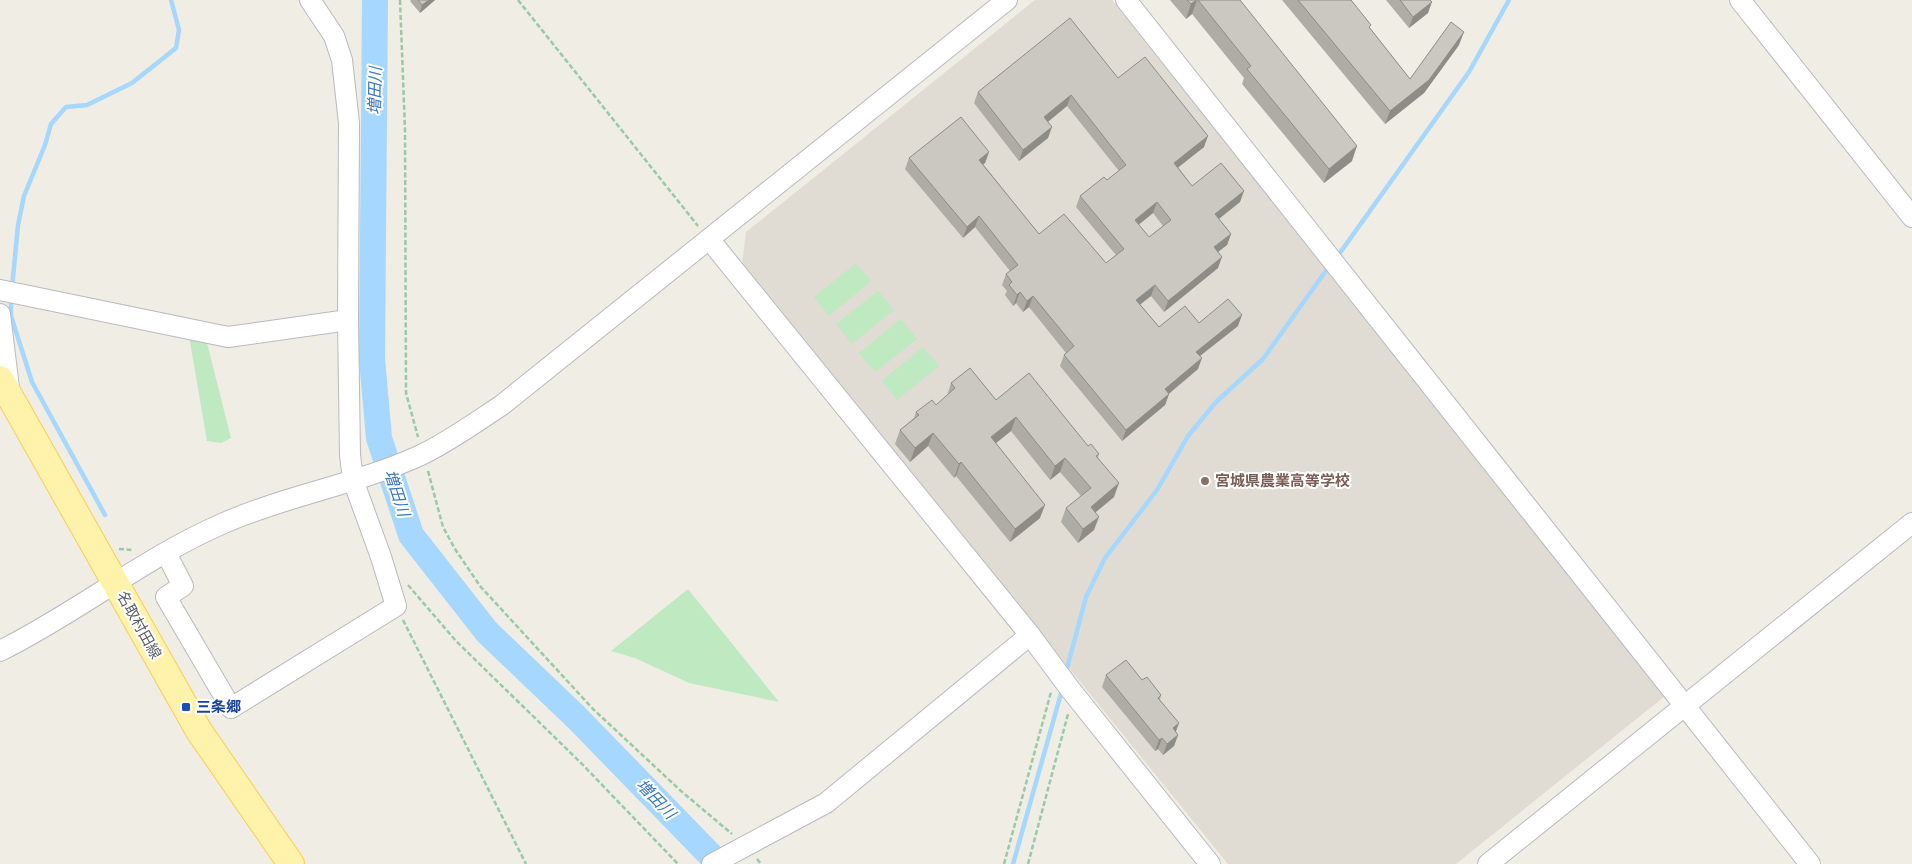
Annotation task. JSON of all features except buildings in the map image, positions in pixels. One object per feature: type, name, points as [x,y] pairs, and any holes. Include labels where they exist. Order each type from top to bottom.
[{"type":"main road","name":"名取村田線","points":[[5,388],[199,731],[291,864]]},
{"type":"street","points":[[166,553],[183,586],[166,597],[231,708],[396,606],[381,557],[362,477],[350,455],[348,320],[349,123],[342,60],[334,36],[310,0]]},
{"type":"street","points":[[0,651],[31,636],[166,553],[224,523],[362,477],[418,456],[502,405],[1007,0]]},
{"type":"street","points":[[1126,0],[1810,864]]},
{"type":"street","points":[[1740,0],[1912,217]]},
{"type":"street","points":[[709,239],[1030,635],[1065,682],[1210,864]]},
{"type":"street","points":[[8,292],[228,337],[348,320]]},
{"type":"street","points":[[0,314],[5,388]]},
{"type":"street","points":[[1488,864],[1912,524]]},
{"type":"street","points":[[712,864],[826,803],[1030,635]]},
{"type":"path","points":[[400,0],[406,130],[406,393],[418,456],[442,527],[480,586],[594,709],[744,848]]},
{"type":"path","points":[[518,0],[709,239]]},
{"type":"path","points":[[113,546],[122,550],[140,550]]},
{"type":"path","points":[[404,580],[456,641],[582,764],[678,864]]},
{"type":"path","points":[[396,606],[526,864]]},
{"type":"path","points":[[1004,864],[1065,682]]},
{"type":"path","points":[[1028,864],[1065,682]]},
{"type":"shaded area","name":"宮城県農業高等学校","points":[[1035,0],[1112,0],[1665,696],[1456,864],[1228,864],[742,265],[746,232]]},
{"type":"green space","points":[[856,263],[871,281],[829,316],[814,297]]},
{"type":"green space","points":[[878,291],[894,310],[852,344],[836,324]]},
{"type":"green space","points":[[901,319],[917,339],[875,372],[859,353]]},
{"type":"green space","points":[[189,336],[206,339],[231,438],[221,443],[207,441]]},
{"type":"green space","points":[[923,347],[939,366],[897,400],[882,381]]},
{"type":"green space","points":[[688,589],[779,702],[689,683],[635,658],[611,651]]},
{"type":"waterway","points":[[12,288],[18,225],[24,196],[45,145],[51,124],[66,107],[87,105],[132,83],[176,48],[179,30],[171,0]]},
{"type":"waterway","name":"増田川","points":[[375,0],[372,359],[379,438],[411,535],[487,632],[577,718],[719,864]]},
{"type":"waterway","points":[[1337,257],[1469,72],[1509,0]]},
{"type":"waterway","points":[[1066,672],[1086,597],[1105,558],[1157,490],[1188,436],[1216,402],[1263,359],[1330,265]]},
{"type":"waterway","points":[[11,298],[11,316],[32,382],[105,515]]},
{"type":"waterway","points":[[1013,864],[1062,690]]},
{"type":"place","name":"宮城県農業高等学校","points":[[1205,481]]},
{"type":"place","name":"三条郷","points":[[186,707]]}]
